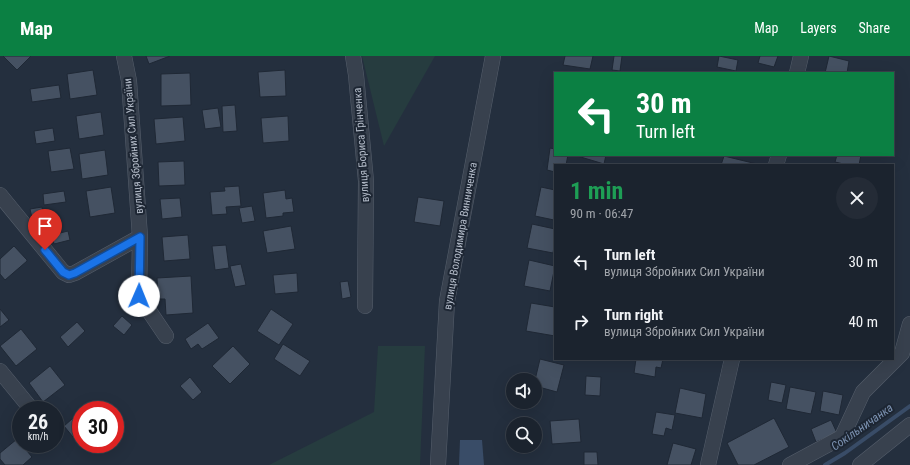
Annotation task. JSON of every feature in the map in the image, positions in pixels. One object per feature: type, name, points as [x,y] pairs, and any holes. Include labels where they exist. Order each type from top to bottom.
[{"type":"street","name":"вулиця Збройних Сил України","points":[[124,56],[129,81],[140,237],[139,296],[166,336]]},
{"type":"street","name":"вулиця Бориса Грінченка","points":[[353,56],[366,181],[365,306]]},
{"type":"street","name":"вулиця Володимира Винниченка","points":[[438,465],[447,301],[493,56]]},
{"type":"street","points":[[797,72],[801,56]]},
{"type":"street","points":[[0,194],[63,272],[69,275],[140,237]]},
{"type":"street","points":[[790,465],[842,437],[863,392],[902,353],[910,324]]},
{"type":"street","points":[[708,465],[732,360]]},
{"type":"street","points":[[0,371],[25,401]]},
{"type":"street","points":[[860,465],[910,425]]},
{"type":"green space","points":[[362,56],[435,56],[384,146]]},
{"type":"green space","points":[[378,346],[425,346],[420,465],[269,465],[374,412]]},
{"type":"water","points":[[460,440],[482,440],[484,465],[459,465]]},
{"type":"building","points":[[3,56],[31,56],[17,70]]},
{"type":"building","points":[[146,56],[170,56],[149,64]]},
{"type":"building","points":[[565,56],[593,56],[590,69],[563,65]]},
{"type":"building","points":[[614,56],[622,56],[620,71],[612,70]]},
{"type":"building","points":[[719,56],[738,60],[736,71],[717,67]]},
{"type":"building","points":[[760,56],[778,56],[774,67],[758,63]]},
{"type":"building","points":[[829,56],[849,61],[847,72],[825,72]]},
{"type":"building","points":[[93,70],[97,95],[70,99],[67,74]]},
{"type":"building","points":[[285,70],[286,96],[260,97],[258,72]]},
{"type":"building","points":[[190,73],[191,105],[161,106],[161,74]]},
{"type":"building","points":[[59,85],[61,98],[32,102],[30,89]]},
{"type":"building","points":[[235,105],[237,131],[223,132],[222,106]]},
{"type":"building","points":[[218,108],[221,127],[205,129],[202,110]]},
{"type":"building","points":[[101,112],[104,135],[79,139],[76,116]]},
{"type":"building","points":[[288,116],[289,141],[263,143],[261,118]]},
{"type":"building","points":[[183,117],[185,141],[156,144],[154,119]]},
{"type":"building","points":[[53,128],[55,141],[36,144],[34,131]]},
{"type":"building","points":[[70,148],[74,169],[51,172],[48,151]]},
{"type":"building","points":[[550,148],[554,149],[554,156],[568,156],[566,164],[554,164],[554,172],[547,170]]},
{"type":"building","points":[[105,150],[108,175],[82,179],[79,154]]},
{"type":"building","points":[[577,156],[606,156],[604,164]]},
{"type":"building","points":[[724,156],[757,164],[721,164]]},
{"type":"building","points":[[837,156],[861,156],[859,164],[844,164],[835,162]]},
{"type":"building","points":[[184,161],[185,185],[159,186],[158,162]]},
{"type":"building","points":[[239,186],[241,206],[226,207],[227,214],[212,215],[210,192],[225,191],[224,187]]},
{"type":"building","points":[[111,187],[115,213],[90,217],[86,191]]},
{"type":"building","points":[[541,187],[554,190],[554,220],[535,216]]},
{"type":"building","points":[[285,190],[286,199],[292,198],[294,212],[283,213],[283,216],[266,218],[263,193]]},
{"type":"building","points":[[64,191],[66,202],[44,205],[43,194]]},
{"type":"building","points":[[418,197],[444,201],[440,226],[414,222]]},
{"type":"building","points":[[180,198],[182,217],[162,219],[160,199]]},
{"type":"building","points":[[252,206],[255,221],[242,223],[239,208]]},
{"type":"building","points":[[42,207],[43,216],[32,218],[30,209]]},
{"type":"building","points":[[532,224],[554,229],[553,253],[527,248]]},
{"type":"building","points":[[291,226],[295,249],[267,253],[263,231]]},
{"type":"building","points":[[68,231],[70,240],[54,244],[52,235]]},
{"type":"building","points":[[188,235],[190,259],[164,261],[162,237]]},
{"type":"building","points":[[226,245],[229,268],[215,270],[212,246]]},
{"type":"building","points":[[14,246],[27,261],[5,280],[0,274],[0,259]]},
{"type":"building","points":[[529,260],[554,266],[550,291],[524,286]]},
{"type":"building","points":[[241,264],[246,285],[235,287],[230,266]]},
{"type":"building","points":[[297,273],[298,292],[275,294],[273,275]]},
{"type":"building","points":[[191,276],[193,313],[166,315],[165,299],[158,299],[157,278]]},
{"type":"building","points":[[348,281],[351,297],[342,299],[340,282]]},
{"type":"building","points":[[531,303],[554,307],[554,336],[526,331]]},
{"type":"building","points":[[0,309],[9,320],[0,327]]},
{"type":"building","points":[[271,309],[293,324],[279,345],[257,331]]},
{"type":"building","points":[[122,316],[132,325],[124,335],[113,326]]},
{"type":"building","points":[[77,322],[85,331],[68,347],[60,337]]},
{"type":"building","points":[[208,323],[219,338],[202,349],[198,344],[191,349],[185,339]]},
{"type":"building","points":[[21,329],[37,349],[16,366],[0,346]]},
{"type":"building","points":[[283,344],[310,361],[300,376],[274,359]]},
{"type":"building","points":[[233,346],[250,364],[230,384],[212,366]]},
{"type":"building","points":[[540,359],[564,365],[557,392],[542,388],[542,373],[537,373]]},
{"type":"building","points":[[636,360],[663,360],[661,368],[656,367],[655,377],[634,373]]},
{"type":"building","points":[[50,366],[65,385],[42,401],[29,383]]},
{"type":"building","points":[[586,376],[601,377],[600,396],[585,395]]},
{"type":"building","points":[[190,377],[202,392],[193,400],[180,386]]},
{"type":"building","points":[[771,382],[786,385],[782,403],[768,400]]},
{"type":"building","points":[[790,387],[816,392],[811,414],[786,409]]},
{"type":"building","points":[[680,388],[706,394],[702,418],[675,413]]},
{"type":"building","points":[[823,391],[843,395],[839,415],[820,411]]},
{"type":"building","points":[[656,412],[675,415],[672,430],[666,428],[664,436],[652,434]]},
{"type":"building","points":[[774,418],[789,447],[754,465],[738,465],[727,443]]},
{"type":"building","points":[[72,419],[72,436],[64,426]]},
{"type":"building","points":[[579,419],[581,442],[552,444],[550,421]]},
{"type":"building","points":[[831,420],[837,433],[816,442],[811,429]]},
{"type":"building","points":[[12,443],[12,453],[29,453],[32,457],[23,465],[5,465],[0,459],[0,453]]},
{"type":"building","points":[[673,443],[696,449],[691,465],[667,465]]},
{"type":"building","points":[[584,452],[597,452],[598,465],[584,465]]},
{"type":"waterway","name":"Сокільничанка","points":[[825,465],[845,453],[910,406]]},
{"type":"route","points":[[45,250],[63,272],[69,275],[140,237],[139,296]]}]
